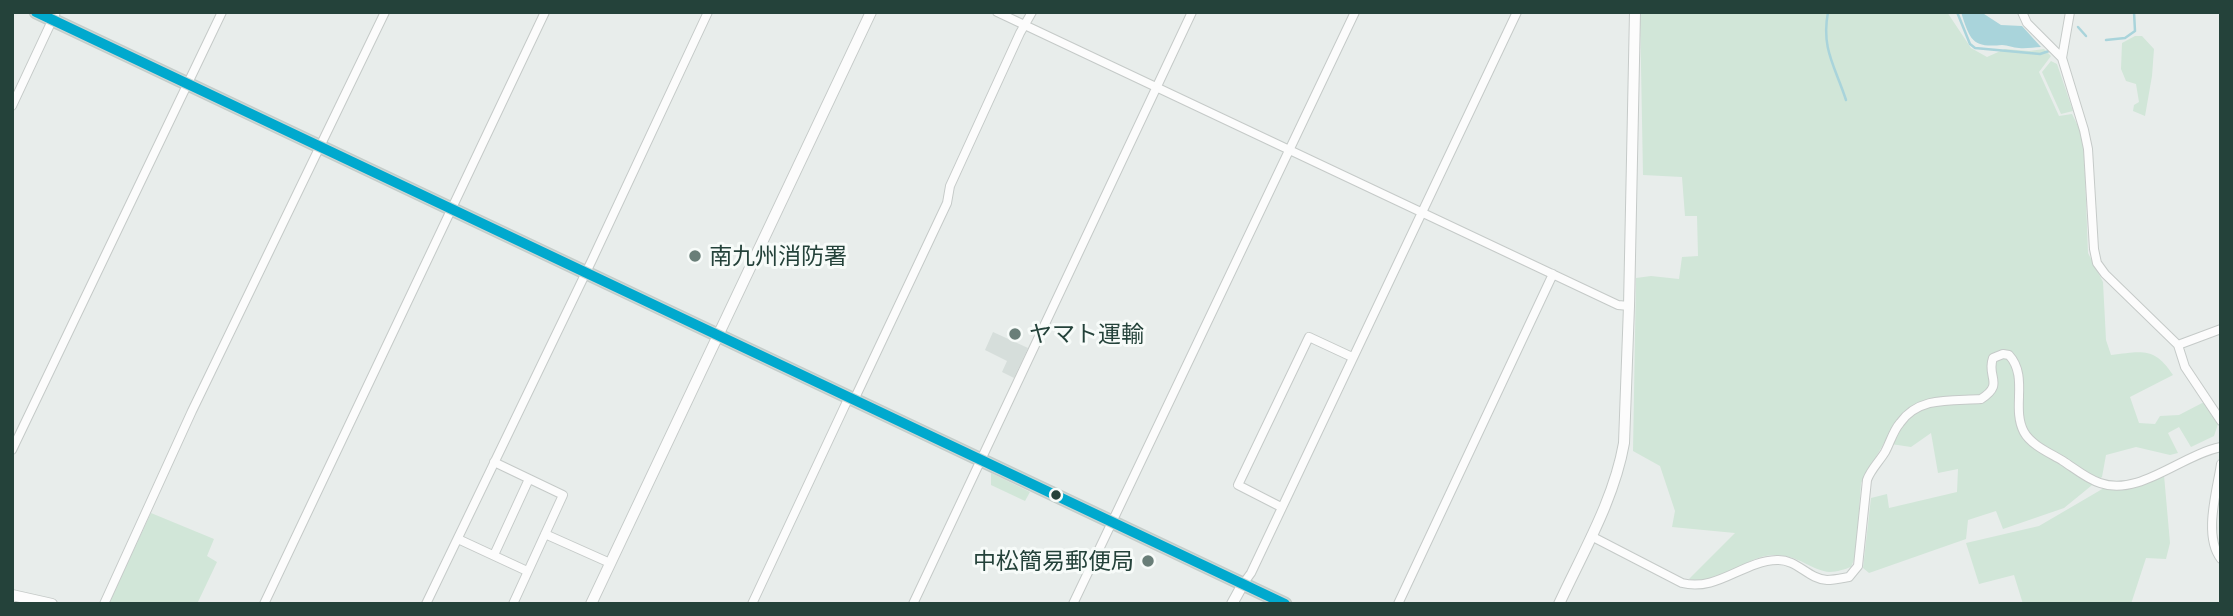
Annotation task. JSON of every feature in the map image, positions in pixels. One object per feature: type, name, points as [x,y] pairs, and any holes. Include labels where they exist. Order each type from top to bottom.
[{"type":"main road","points":[[36,12],[55,16],[187,84],[1285,604]]},
{"type":"street","points":[[12,450],[222,12]]},
{"type":"street","points":[[104,604],[192,411],[385,12]]},
{"type":"street","points":[[264,604],[545,12]]},
{"type":"street","points":[[426,604],[708,12]]},
{"type":"street","points":[[591,604],[871,12]]},
{"type":"street","points":[[996,12],[1618,305],[1629,306]]},
{"type":"street","points":[[752,604],[947,202],[950,186],[967,148],[1032,12]]},
{"type":"street","points":[[913,604],[1192,12]]},
{"type":"street","points":[[1073,604],[1355,12]]},
{"type":"street","points":[[1232,604],[1247,581],[1517,12]]},
{"type":"street","points":[[1559,604],[1614,484],[1624,443],[1635,12]]},
{"type":"street","points":[[2022,12],[2027,23],[2062,58]]},
{"type":"street","points":[[2070,12],[2062,58],[2088,149],[2097,263],[2178,345],[2185,367],[2221,421]]},
{"type":"street","points":[[12,106],[55,16]]},
{"type":"street","points":[[1398,604],[1553,274]]},
{"type":"street","points":[[2178,345],[2221,329]]},
{"type":"street","points":[[1281,507],[1238,485],[1310,337],[1352,357]]},
{"type":"street","points":[[1591,537],[1691,585],[1714,582],[1756,564],[1775,560],[1785,560],[1827,580],[1849,577],[1858,566],[1867,480],[1871,470],[1883,456],[1898,424],[1909,412],[1922,404],[1981,398],[1989,394],[1995,383],[1991,364],[1993,358],[2003,354],[2009,355],[2018,369],[2021,421],[2029,440],[2099,483],[2129,486],[2221,447]]},
{"type":"street","points":[[494,462],[563,495],[513,604]]},
{"type":"street","points":[[2221,464],[2211,534],[2214,548],[2221,559]]},
{"type":"street","points":[[494,555],[530,479]]},
{"type":"street","points":[[545,534],[610,564]]},
{"type":"street","points":[[458,539],[527,571]]},
{"type":"street","points":[[12,595],[52,604]]},
{"type":"shaded area","points":[[993,332],[1028,348],[1014,378],[1002,372],[1007,361],[985,350]]},
{"type":"green space","points":[[1640,12],[1947,12],[1971,48],[1987,57],[2005,49],[2044,49],[2051,56],[2039,72],[2059,116],[2072,114],[2084,149],[2088,253],[2103,282],[2106,340],[2111,355],[2139,352],[2153,355],[2160,359],[2173,375],[2130,397],[2139,423],[2155,424],[2160,416],[2179,415],[2206,401],[2218,424],[2214,436],[2191,447],[2179,427],[2168,433],[2178,453],[2170,455],[2136,447],[2106,455],[2102,477],[2064,508],[2003,529],[1996,511],[1968,520],[1966,539],[1869,573],[1863,568],[1871,498],[1887,494],[1889,508],[1957,492],[1958,469],[1938,473],[1931,433],[1911,447],[1884,443],[1861,483],[1856,555],[1851,567],[1838,571],[1823,571],[1790,557],[1773,555],[1752,560],[1721,576],[1700,581],[1689,579],[1735,533],[1672,527],[1675,511],[1660,466],[1633,451],[1636,278],[1651,276],[1679,279],[1682,257],[1698,256],[1697,216],[1685,216],[1682,177],[1643,175]]},
{"type":"green space","points":[[2135,36],[2142,36],[2154,49],[2145,116],[2133,111],[2134,105],[2139,102],[2136,84],[2126,81],[2121,69],[2122,43]]},
{"type":"green space","points":[[2051,61],[2057,64],[2073,111],[2061,114],[2042,72]]},
{"type":"green space","points":[[991,473],[1030,492],[1025,501],[991,485]]},
{"type":"green space","points":[[2164,475],[2170,543],[2166,559],[2146,558],[2131,604],[2023,604],[2014,575],[1979,584],[1966,543],[2039,526],[2104,488],[2135,488]]},
{"type":"green space","points":[[151,513],[214,539],[207,556],[217,562],[197,604],[108,604]]},
{"type":"water","points":[[1961,12],[1981,12],[2001,25],[2022,26],[2041,47],[2015,48],[1978,43],[1970,36]]},
{"type":"waterway","points":[[1828,12],[1828,47],[1846,100]]},
{"type":"waterway","points":[[1957,12],[1970,44],[1975,48],[2040,54],[2049,51]]},
{"type":"waterway","points":[[2106,40],[2125,38],[2135,31],[2134,12]]},
{"type":"waterway","points":[[2078,27],[2086,36]]},
{"type":"transit line","points":[[36,12],[1285,604]]},
{"type":"place","name":"南九州消防署","points":[[695,256]]},
{"type":"place","name":"ヤマト運輸","points":[[1015,334]]},
{"type":"place","name":"中松簡易郵便局","points":[[1148,561]]}]
